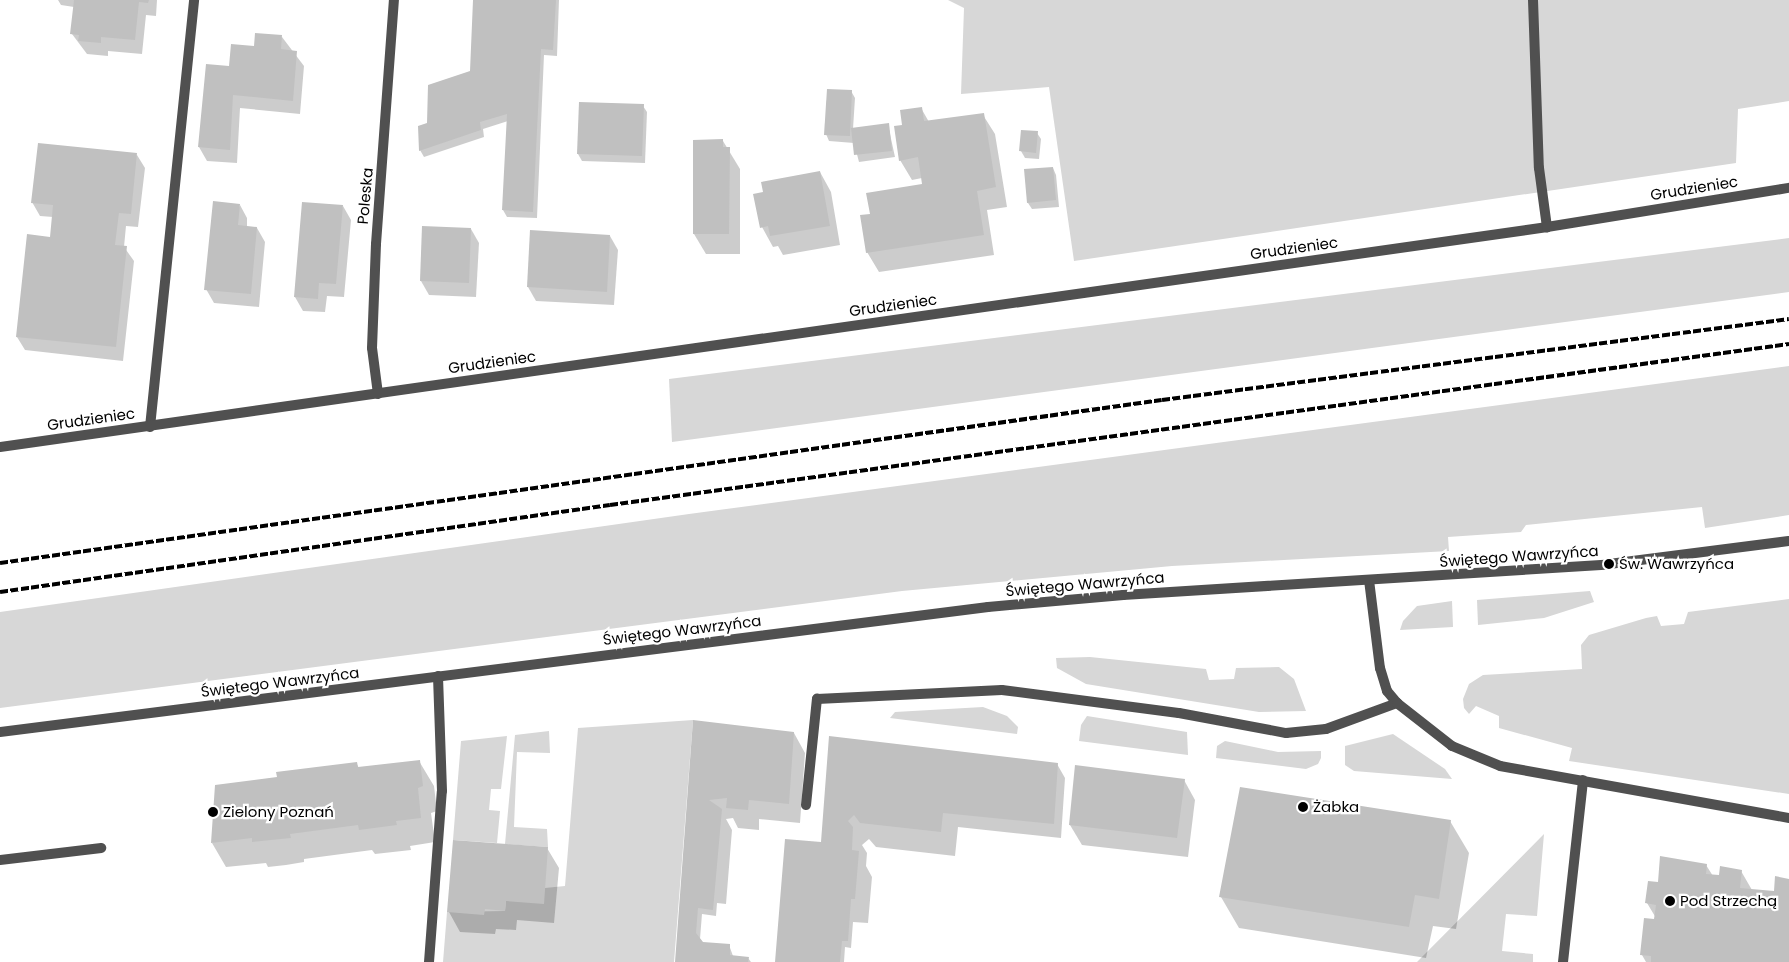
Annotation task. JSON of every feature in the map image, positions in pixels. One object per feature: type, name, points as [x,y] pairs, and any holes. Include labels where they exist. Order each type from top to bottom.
[{"type":"street","points":[[150,426],[194,0]]},
{"type":"street","name":"Poleska","points":[[378,394],[372,348],[376,244],[394,0]]},
{"type":"street","points":[[1533,0],[1539,168],[1546,227]]},
{"type":"street","name":"Grudzieniec","points":[[0,447],[1546,227],[1789,188]]},
{"type":"street","name":"Świętego Wawrzyńca","points":[[0,732],[988,608],[1123,595],[1600,565],[1789,541]]},
{"type":"street","points":[[1370,580],[1380,668],[1387,691],[1397,702],[1441,739],[1478,759],[1500,766],[1789,818]]},
{"type":"street","points":[[429,962],[442,791],[438,676]]},
{"type":"street","points":[[806,805],[817,699],[1002,690],[1169,712],[1286,733],[1326,729],[1397,702]]},
{"type":"street","points":[[1564,962],[1583,780]]},
{"type":"street","points":[[0,860],[100,848]]},
{"type":"shaded area","points":[[948,0],[1789,0],[1789,101],[1738,109],[1736,163],[1074,261],[1049,87],[961,94],[964,8]]},
{"type":"shaded area","points":[[1789,238],[1789,292],[672,442],[669,379]]},
{"type":"shaded area","points":[[1789,366],[1789,515],[1705,528],[1702,507],[1526,525],[1521,532],[1448,537],[1449,551],[1172,566],[902,591],[0,708],[0,612],[689,514]]},
{"type":"shaded area","points":[[1590,591],[1594,602],[1544,618],[1478,625],[1477,600]]},
{"type":"shaded area","points":[[1789,599],[1789,794],[1569,761],[1572,748],[1499,728],[1499,716],[1476,706],[1469,714],[1464,708],[1463,699],[1469,684],[1483,675],[1582,669],[1581,645],[1589,635],[1657,616],[1661,626],[1684,624],[1688,612]]},
{"type":"shaded area","points":[[1452,601],[1453,627],[1400,630],[1403,621],[1417,606]]},
{"type":"shaded area","points":[[1090,657],[1206,669],[1209,680],[1234,679],[1236,668],[1279,667],[1294,679],[1306,711],[1259,712],[1086,684],[1057,668],[1056,658]]},
{"type":"shaded area","points":[[983,707],[1007,716],[1018,727],[1017,734],[890,718],[895,712]]},
{"type":"shaded area","points":[[1087,716],[1187,732],[1188,755],[1079,741],[1081,725]]},
{"type":"shaded area","points":[[693,720],[674,962],[443,962],[447,912],[505,911],[506,901],[545,888],[565,886],[578,728]]},
{"type":"shaded area","points":[[549,731],[550,753],[517,752],[514,827],[547,829],[548,847],[505,844],[515,735]]},
{"type":"shaded area","points":[[1393,734],[1445,769],[1452,779],[1354,771],[1345,765],[1345,746]]},
{"type":"shaded area","points":[[507,736],[501,789],[491,789],[489,810],[500,811],[497,843],[453,840],[461,741]]},
{"type":"shaded area","points":[[1225,741],[1278,752],[1321,751],[1321,758],[1318,764],[1306,769],[1216,758],[1217,746]]},
{"type":"shaded area","points":[[1544,834],[1537,916],[1506,914],[1502,951],[1533,954],[1533,962],[1417,962]]},
{"type":"building","points":[[74,0],[149,0],[148,3],[139,2],[135,40],[101,37],[101,43],[78,41],[79,35],[70,34]]},
{"type":"building","points":[[473,0],[556,0],[553,50],[541,49],[533,212],[502,210],[507,114],[480,122],[481,130],[419,151],[418,126],[427,123],[428,85],[470,71]]},
{"type":"building","points":[[255,33],[282,35],[281,49],[297,51],[293,101],[233,95],[230,150],[198,147],[206,64],[229,66],[231,44],[254,46]]},
{"type":"building","points":[[827,89],[852,90],[850,136],[824,135]]},
{"type":"building","points":[[579,102],[644,104],[642,156],[577,154]]},
{"type":"building","points":[[922,107],[924,121],[984,113],[996,187],[977,191],[984,235],[866,253],[860,215],[870,214],[866,193],[922,184],[918,157],[899,161],[894,126],[902,125],[900,110]]},
{"type":"building","points":[[889,123],[892,151],[854,155],[851,128]]},
{"type":"building","points":[[1021,130],[1038,131],[1036,153],[1019,151]]},
{"type":"building","points":[[723,139],[723,147],[730,147],[729,234],[693,234],[693,140]]},
{"type":"building","points":[[38,143],[137,153],[131,214],[119,213],[115,245],[127,246],[116,347],[16,337],[27,234],[50,237],[53,205],[31,203]]},
{"type":"building","points":[[1053,167],[1056,200],[1027,203],[1024,169]]},
{"type":"building","points":[[820,171],[830,226],[770,236],[768,226],[760,228],[753,194],[763,192],[761,182]]},
{"type":"building","points":[[213,201],[240,204],[238,225],[257,227],[251,294],[204,290]]},
{"type":"building","points":[[302,202],[343,205],[336,284],[319,283],[318,299],[294,297]]},
{"type":"building","points":[[422,226],[471,228],[469,283],[420,281]]},
{"type":"building","points":[[530,230],[610,235],[607,292],[527,287]]},
{"type":"building","points":[[693,720],[794,732],[789,804],[749,800],[748,810],[726,808],[727,798],[709,800],[722,809],[713,910],[698,908],[696,933],[703,942],[730,944],[730,955],[749,957],[748,962],[675,962]]},
{"type":"building","points":[[829,736],[1058,763],[1054,824],[943,813],[941,832],[860,823],[854,815],[848,821],[853,827],[852,850],[859,851],[855,899],[851,899],[848,941],[842,941],[840,962],[775,962],[785,839],[821,842]]},
{"type":"building","points":[[420,760],[423,786],[418,788],[421,818],[396,821],[397,825],[359,830],[358,825],[290,834],[291,838],[252,842],[252,838],[211,843],[215,785],[277,777],[276,772],[357,762],[358,767]]},
{"type":"building","points":[[1075,765],[1185,779],[1177,838],[1069,825]]},
{"type":"building","points":[[1240,787],[1451,820],[1439,899],[1415,895],[1409,927],[1219,897]]},
{"type":"building","points":[[453,840],[548,847],[544,904],[506,901],[505,911],[485,909],[484,915],[447,912]]},
{"type":"building","points":[[1660,856],[1707,864],[1706,874],[1719,875],[1720,866],[1742,870],[1740,888],[1774,891],[1775,876],[1789,879],[1789,962],[1651,962],[1651,956],[1640,955],[1644,918],[1654,919],[1656,905],[1645,903],[1648,881],[1658,882]]},
{"type":"railway","points":[[0,563],[1162,400],[1789,319]]},
{"type":"railway","points":[[0,592],[610,505],[1789,344]]},
{"type":"place","name":"Św. Wawrzyńca","points":[[1609,564]]},
{"type":"place","name":"Żabka","points":[[1303,807]]},
{"type":"place","name":"Zielony Poznań","points":[[213,812]]},
{"type":"place","name":"Pod Strzechą","points":[[1670,901]]}]
